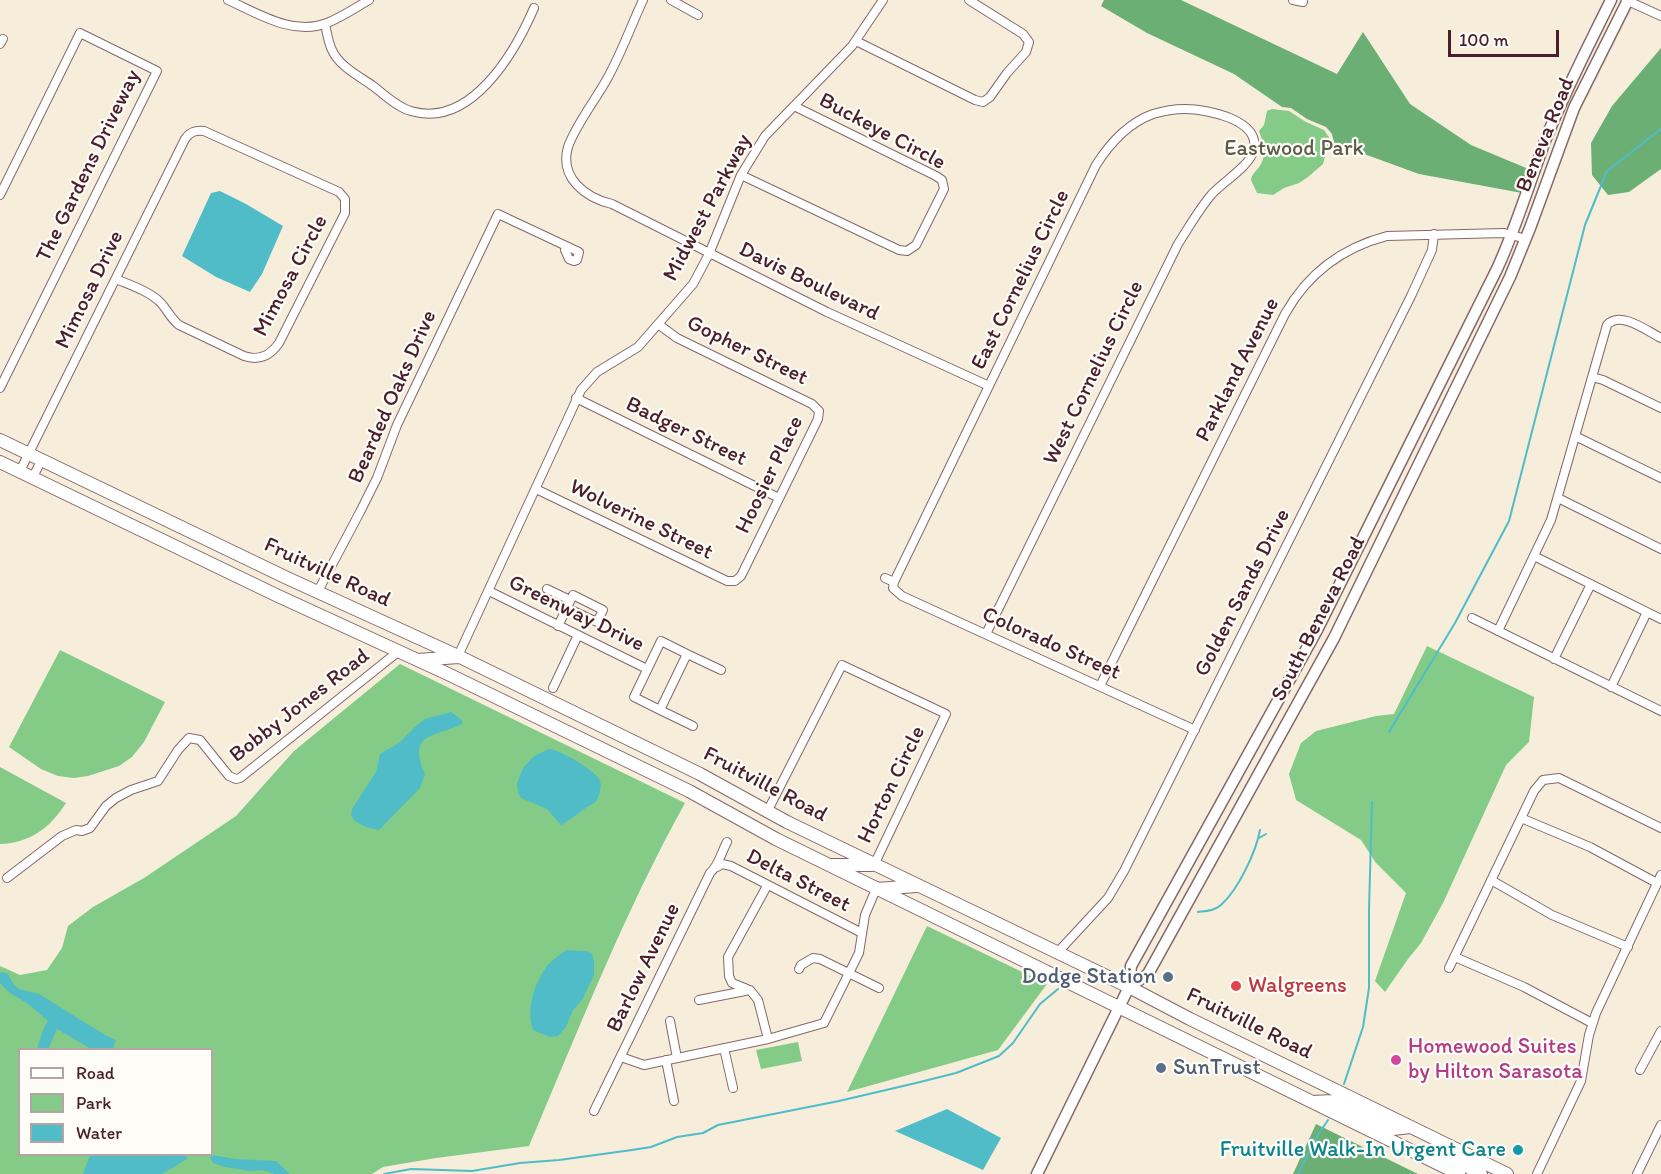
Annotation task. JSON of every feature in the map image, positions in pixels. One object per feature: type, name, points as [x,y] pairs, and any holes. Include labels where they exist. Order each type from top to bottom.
[{"type":"main road","name":"Beneva Road","points":[[1507,248],[1561,102],[1611,0]]},
{"type":"main road","name":"Beneva Road","points":[[1520,254],[1572,115],[1627,0]]},
{"type":"main road","name":"South Beneva Road","points":[[1038,1174],[1129,987],[1131,966],[1317,630],[1507,248]]},
{"type":"main road","name":"South Beneva Road","points":[[1129,987],[1148,974],[1334,638],[1520,254]]},
{"type":"main road","name":"Fruitville Road","points":[[0,440],[699,774],[767,812],[874,865],[1129,987],[1507,1174]]},
{"type":"main road","name":"Fruitville Road","points":[[0,462],[689,791],[776,839],[876,889],[1459,1174]]},
{"type":"main road","points":[[417,660],[458,657]]},
{"type":"main road","points":[[828,865],[874,865]]},
{"type":"main road","points":[[876,889],[918,886]]},
{"type":"main road","points":[[1313,1102],[1326,1100],[1335,1102],[1391,1128],[1410,1127]]},
{"type":"main road","points":[[1435,1162],[1456,1161],[1481,1174]]},
{"type":"street","points":[[230,1],[282,24],[304,27],[325,24],[369,0]]},
{"type":"street","name":"Davis Boulevard","points":[[643,0],[609,77],[571,139],[567,155],[570,175],[580,190],[827,312],[989,386]]},
{"type":"street","points":[[671,0],[698,15]]},
{"type":"street","name":"Midwest Parkway","points":[[458,657],[576,398],[597,372],[638,347],[693,284],[709,254],[741,175],[760,142],[856,41],[883,0]]},
{"type":"street","points":[[856,41],[983,102],[990,97],[1007,73],[1028,50],[1029,42],[1023,34],[969,0]]},
{"type":"street","points":[[1293,0],[1303,2]]},
{"type":"street","points":[[1627,0],[1661,16]]},
{"type":"street","points":[[325,24],[332,52],[341,63],[397,104],[412,111],[434,113],[446,111],[466,102],[492,78],[519,40],[534,8]]},
{"type":"street","name":"The Gardens Driveway","points":[[0,195],[80,33],[157,71],[0,388]]},
{"type":"street","name":"Buckeye Circle","points":[[741,175],[899,250],[910,250],[916,245],[944,189],[942,180],[794,106]]},
{"type":"street","name":"East Cornelius Circle","points":[[894,585],[1096,165],[1117,137],[1135,123],[1153,114],[1186,109],[1217,114],[1240,123],[1249,130],[1254,142]]},
{"type":"street","name":"Mimosa Circle","points":[[116,279],[154,297],[173,321],[179,325],[244,356],[250,358],[265,356],[279,343],[345,213],[345,200],[339,192],[204,131],[198,131]]},
{"type":"street","name":"Mimosa Drive","points":[[20,471],[185,139],[192,132],[198,131]]},
{"type":"street","name":"West Cornelius Circle","points":[[986,634],[1178,244],[1210,196],[1251,157],[1254,142]]},
{"type":"street","name":"Bearded Oaks Drive","points":[[317,593],[372,487],[397,426],[498,214],[566,247]]},
{"type":"street","name":"Parkland Avenue","points":[[1100,686],[1285,314],[1298,293],[1323,266],[1354,247],[1387,236],[1504,233],[1526,239]]},
{"type":"street","name":"Golden Sands Drive","points":[[1057,953],[1090,919],[1116,886],[1419,279],[1432,250],[1434,234]]},
{"type":"street","points":[[1498,631],[1551,520],[1605,328],[1612,320],[1624,320],[1661,338]]},
{"type":"street","name":"Gopher Street","points":[[658,324],[677,338],[812,404],[819,411]]},
{"type":"street","points":[[1592,377],[1661,408]]},
{"type":"street","name":"Badger Street","points":[[576,398],[779,498]]},
{"type":"street","name":"Hoosier Place","points":[[731,582],[741,576],[818,419],[819,411]]},
{"type":"street","points":[[1575,436],[1661,478]]},
{"type":"street","points":[[33,477],[42,459]]},
{"type":"street","name":"Wolverine Street","points":[[536,489],[731,582]]},
{"type":"street","points":[[1558,498],[1661,549]]},
{"type":"street","points":[[1534,556],[1661,619]]},
{"type":"street","points":[[885,578],[894,585]]},
{"type":"street","points":[[1554,659],[1591,584]]},
{"type":"street","name":"Colorado Street","points":[[894,585],[902,596],[1195,730]]},
{"type":"street","points":[[547,589],[568,604],[558,626]]},
{"type":"street","name":"Greenway Drive","points":[[489,591],[647,669]]},
{"type":"street","points":[[1611,687],[1647,612]]},
{"type":"street","points":[[1472,618],[1661,711]]},
{"type":"street","points":[[553,688],[578,635]]},
{"type":"street","points":[[693,726],[634,697],[660,641],[721,670]]},
{"type":"street","name":"Bobby Jones Road","points":[[7,878],[62,836],[76,830],[82,831],[90,828],[106,806],[116,798],[158,781],[178,750],[189,738],[200,740],[229,776],[240,778],[399,651]]},
{"type":"street","points":[[660,710],[687,654]]},
{"type":"street","name":"Horton Circle","points":[[767,812],[842,665],[946,714],[874,865]]},
{"type":"street","points":[[1449,968],[1538,784],[1543,780],[1555,777],[1661,828]]},
{"type":"street","points":[[1521,818],[1590,847],[1657,883]]},
{"type":"street","name":"Barlow Avenue","points":[[594,1111],[710,873],[717,867],[719,857],[727,842]]},
{"type":"street","name":"Delta Street","points":[[717,867],[722,864],[731,867],[862,933]]},
{"type":"street","points":[[1537,1174],[1581,1081],[1592,1023],[1661,875]]},
{"type":"street","points":[[1491,880],[1552,915],[1628,947]]},
{"type":"street","points":[[767,886],[728,957],[729,976],[732,983],[752,991],[758,1000],[768,1039]]},
{"type":"street","points":[[621,1058],[644,1065],[768,1039],[824,1023],[859,953],[865,915],[876,889]]},
{"type":"street","points":[[1455,957],[1524,987],[1592,1023]]},
{"type":"street","points":[[799,969],[801,965],[813,958],[879,988]]},
{"type":"street","points":[[699,1000],[747,989]]},
{"type":"street","points":[[670,1021],[677,1058]]},
{"type":"street","points":[[1640,1070],[1661,1031]]},
{"type":"street","points":[[724,1048],[733,1088]]},
{"type":"street","points":[[666,1060],[674,1101]]},
{"type":"street","points":[[1637,1174],[1661,1125]]},
{"type":"green space","points":[[1104,0],[1181,0],[1337,74],[1363,32],[1410,104],[1471,145],[1531,170],[1522,193],[1419,174],[1334,143],[1332,134],[1326,127],[1307,119],[1291,108],[1282,107],[1234,74],[1147,33],[1101,6]]},
{"type":"green space","points":[[1661,48],[1661,169],[1629,192],[1608,195],[1592,175],[1591,143],[1612,106]]},
{"type":"green space","name":"Eastwood Park","points":[[1272,109],[1289,111],[1324,130],[1330,139],[1323,164],[1299,183],[1273,195],[1257,193],[1251,180],[1264,156],[1259,131],[1264,125],[1267,111]]},
{"type":"green space","points":[[1427,646],[1534,697],[1529,742],[1506,765],[1444,901],[1421,943],[1385,992],[1375,981],[1406,893],[1376,863],[1361,840],[1296,800],[1289,774],[1301,743],[1316,731],[1376,716],[1394,714]]},
{"type":"green space","points":[[60,650],[165,702],[144,742],[132,757],[119,766],[88,776],[74,778],[58,776],[41,769],[9,747]]},
{"type":"green space","points":[[400,664],[685,803],[622,930],[529,1146],[383,1167],[372,1174],[0,1174],[0,966],[20,975],[47,970],[62,948],[68,926],[93,907],[144,878],[236,816],[294,751]]},
{"type":"green space","points":[[0,767],[66,803],[46,827],[30,837],[21,841],[0,844]]},
{"type":"green space","points":[[927,926],[1047,984],[998,1050],[847,1092]]},
{"type":"green space","points":[[798,1042],[802,1061],[761,1069],[756,1050]]},
{"type":"green space","points":[[1316,1124],[1418,1174],[1293,1174]]},
{"type":"water","points":[[220,191],[283,226],[262,274],[250,292],[216,277],[182,256],[211,193]]},
{"type":"water","points":[[451,712],[462,720],[462,724],[426,738],[421,743],[420,760],[425,774],[420,788],[379,830],[356,822],[351,815],[352,809],[376,772],[380,754],[399,743],[425,719]]},
{"type":"water","points":[[549,749],[560,752],[584,766],[596,775],[601,784],[596,802],[561,825],[547,809],[521,798],[518,793],[517,783],[523,768],[534,756]]},
{"type":"water","points":[[566,950],[592,953],[594,975],[582,1000],[573,1010],[566,1027],[558,1036],[550,1037],[533,1030],[530,1014],[532,997],[542,973]]},
{"type":"water","points":[[0,973],[8,974],[19,989],[39,994],[116,1040],[113,1048],[89,1048],[57,1029],[48,1048],[37,1048],[48,1021],[0,983]]},
{"type":"water","points":[[947,1109],[1001,1138],[983,1170],[895,1131]]},
{"type":"water","points":[[213,1155],[276,1161],[290,1174],[225,1167],[213,1163],[210,1158]]},
{"type":"water","points":[[90,1156],[186,1156],[187,1159],[162,1174],[83,1174]]},
{"type":"waterway","points":[[1389,732],[1455,623],[1509,521],[1585,225],[1607,171],[1661,129]]},
{"type":"waterway","points":[[1344,1084],[1363,1027],[1369,988],[1372,802]]},
{"type":"waterway","points":[[1198,912],[1218,907],[1234,890],[1250,859],[1260,830]]},
{"type":"waterway","points":[[1259,838],[1266,834]]},
{"type":"waterway","points":[[384,1174],[411,1169],[472,1171],[651,1147],[677,1137],[703,1133],[718,1125],[839,1101],[956,1073],[999,1056],[1013,1043],[1040,1004],[1058,989]]},
{"type":"waterway","points":[[1298,1174],[1328,1120]]},
{"type":"place","name":"Dodge Station","points":[[1168,977]]},
{"type":"place","name":"Walgreens","points":[[1236,986]]},
{"type":"place","name":"Homewood Suites by Hilton Sarasota","points":[[1396,1060]]},
{"type":"place","name":"SunTrust","points":[[1161,1068]]},
{"type":"place","name":"Fruitville Walk-In Urgent Care","points":[[1518,1150]]}]
